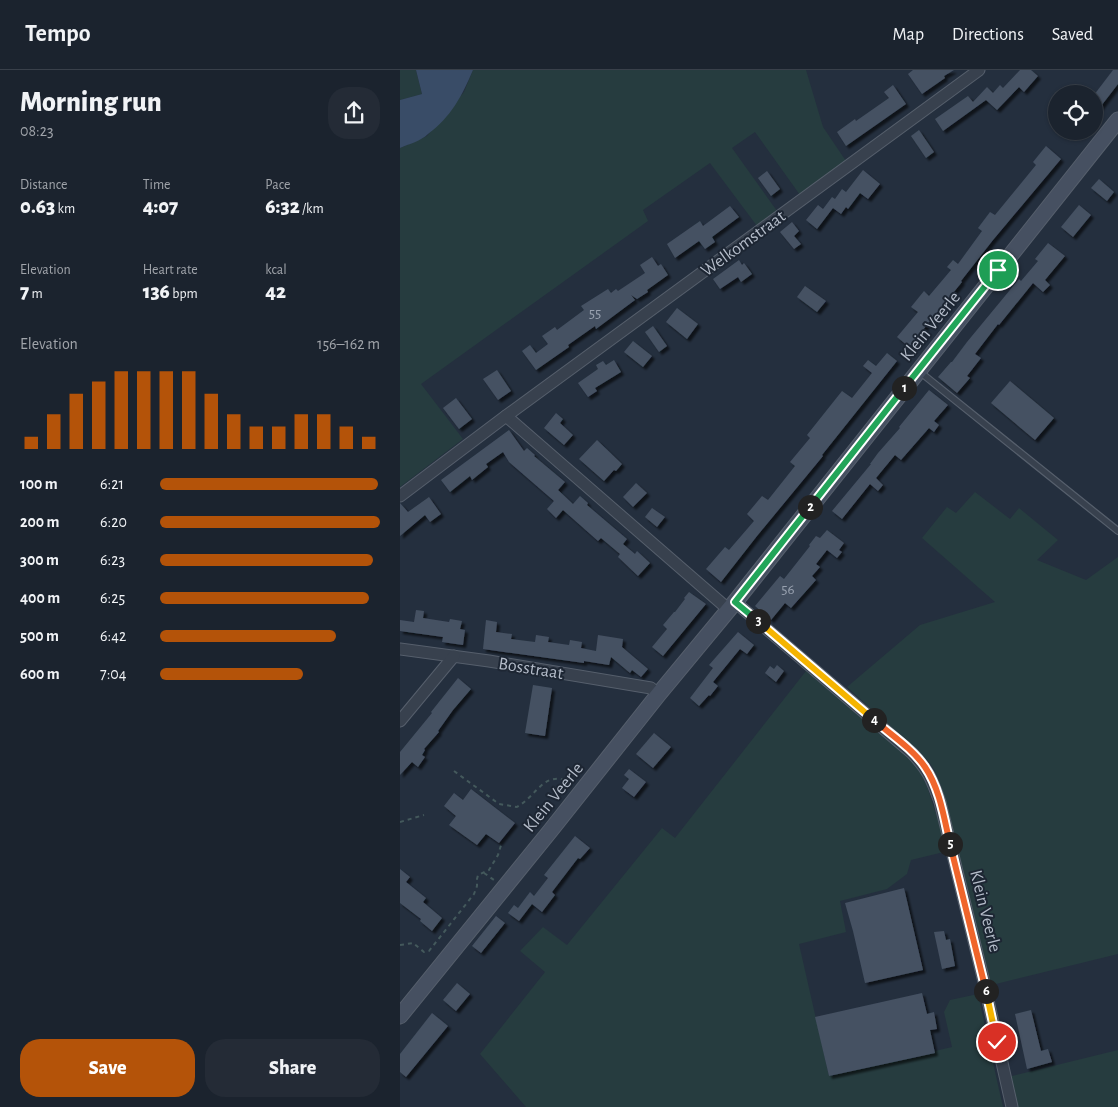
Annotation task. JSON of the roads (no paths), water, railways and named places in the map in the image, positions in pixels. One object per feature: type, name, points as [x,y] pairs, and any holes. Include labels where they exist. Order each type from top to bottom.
[{"type":"main road","name":"Klein Veerle","points":[[400,1016],[1118,120]]},
{"type":"street","name":"Welkomstraat","points":[[400,496],[506,416],[979,70]]},
{"type":"street","points":[[506,416],[731,605]]},
{"type":"street","name":"Klein Veerle","points":[[731,605],[912,753],[924,765],[931,776],[940,802],[981,969],[1012,1107]]},
{"type":"street","name":"Bosstraat","points":[[400,649],[498,662],[651,688],[658,695]]},
{"type":"street","points":[[400,721],[454,656]]},
{"type":"lane","points":[[918,371],[1118,532]]},
{"type":"water","points":[[416,70],[473,70],[465,89],[443,120],[422,139],[400,148],[400,100],[422,94]]}]
